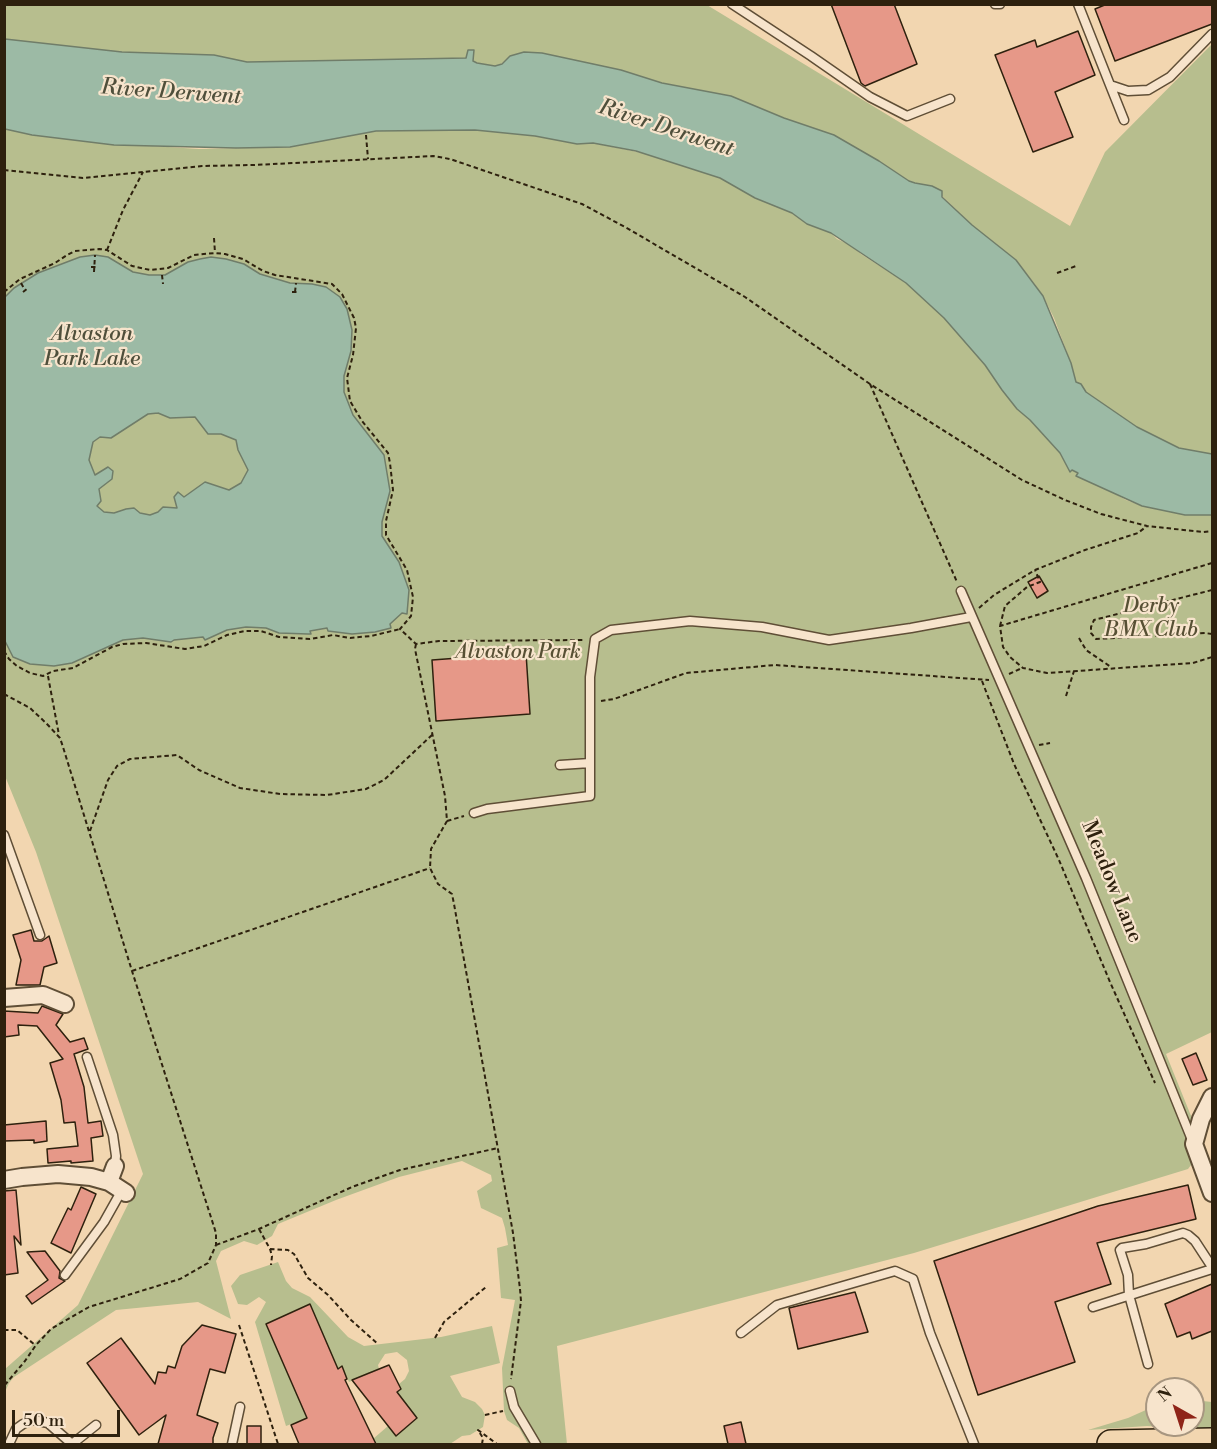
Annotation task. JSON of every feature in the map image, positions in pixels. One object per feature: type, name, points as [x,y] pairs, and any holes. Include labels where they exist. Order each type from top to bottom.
[{"type":"main road","points":[[1111,1444],[1195,1443]]},
{"type":"street","points":[[4,998],[43,996],[65,1004]]},
{"type":"street","points":[[1194,1144],[1201,1119],[1212,1098]]},
{"type":"street","name":"Meadow Lane","points":[[1194,1144],[1212,1193]]},
{"type":"street","points":[[4,1180],[58,1174],[92,1176],[118,1182]]},
{"type":"lane","points":[[732,4],[870,97],[907,116],[950,99]]},
{"type":"lane","points":[[995,4],[1000,4]]},
{"type":"lane","points":[[1078,4],[1124,120]]},
{"type":"lane","points":[[1110,85],[1128,91],[1148,90],[1170,77],[1212,34]]},
{"type":"lane","name":"Meadow Lane","points":[[961,591],[1086,878],[1194,1144]]},
{"type":"lane","points":[[474,813],[487,809],[590,796],[590,677],[595,639],[611,630],[690,621],[762,627],[829,640],[971,617]]},
{"type":"lane","points":[[560,765],[590,763]]},
{"type":"lane","points":[[4,835],[40,935]]},
{"type":"lane","points":[[65,1275],[104,1222],[118,1182],[113,1135],[87,1057]]},
{"type":"lane","points":[[1093,1307],[1129,1295],[1212,1268],[1195,1241],[1183,1233],[1146,1244],[1122,1248],[1120,1251],[1128,1275],[1129,1295],[1148,1364]]},
{"type":"lane","points":[[741,1333],[777,1305],[895,1271],[913,1279],[930,1333],[974,1444]]},
{"type":"lane","points":[[510,1391],[514,1407],[536,1444]]},
{"type":"lane","points":[[232,1444],[240,1407]]},
{"type":"lane","points":[[9,1444],[16,1429],[33,1420],[48,1423],[72,1444],[96,1425]]},
{"type":"path","points":[[366,135],[368,159]]},
{"type":"path","points":[[4,170],[72,177],[202,166],[433,156],[500,175],[582,204],[626,226],[745,297],[870,384],[1022,480],[1092,511],[1148,526],[1212,531]]},
{"type":"path","points":[[107,250],[123,210],[143,172]]},
{"type":"path","points":[[214,238],[214,253]]},
{"type":"path","points":[[4,292],[20,279],[55,264],[75,251],[107,250],[132,266],[150,270],[168,268],[194,255],[214,253],[233,256],[275,274],[332,284],[351,308],[356,328],[347,390],[354,410],[388,453],[393,490],[386,521],[386,535],[403,560],[412,588],[411,616],[400,629],[371,636],[350,638],[330,635],[310,639],[279,638],[256,630],[239,631],[192,649],[178,649],[146,643],[123,644],[112,647],[73,668],[38,676],[23,670],[9,659],[4,651]]},
{"type":"path","points":[[94,272],[95,255]]},
{"type":"path","points":[[1057,273],[1076,266]]},
{"type":"path","points":[[162,275],[163,284]]},
{"type":"path","points":[[21,283],[26,290]]},
{"type":"path","points":[[295,292],[296,283]]},
{"type":"path","points":[[870,384],[961,591]]},
{"type":"path","points":[[971,617],[994,595],[1035,570],[1085,550],[1138,533],[1148,526]]},
{"type":"path","points":[[1000,626],[1212,562]]},
{"type":"path","points":[[1035,570],[1040,582],[1027,587],[1005,606],[1000,626],[1003,647],[1023,668],[1047,673],[1193,663],[1212,657]]},
{"type":"path","points":[[1212,591],[1094,620],[1091,627],[1091,633],[1096,639],[1212,634]]},
{"type":"path","points":[[400,629],[416,644],[443,788],[447,821],[431,849],[430,868],[438,884],[452,894],[498,1148],[520,1289],[521,1301],[510,1391]]},
{"type":"path","points":[[1079,638],[1086,650],[1112,667]]},
{"type":"path","points":[[416,644],[477,640],[595,639]]},
{"type":"path","points":[[590,703],[614,699],[686,673],[774,665],[982,681],[999,679]]},
{"type":"path","points":[[1066,696],[1074,671]]},
{"type":"path","points":[[4,1386],[51,1329],[89,1307],[180,1279],[208,1263],[216,1245],[216,1233],[60,738],[48,675]]},
{"type":"path","points":[[982,681],[1014,764],[1059,860],[1155,1083]]},
{"type":"path","points":[[4,694],[30,708],[60,738]]},
{"type":"path","points":[[90,831],[108,780],[117,766],[130,759],[177,755],[199,770],[240,788],[280,794],[327,795],[366,789],[384,780],[432,735]]},
{"type":"path","points":[[447,821],[474,813]]},
{"type":"path","points":[[132,971],[430,868]]},
{"type":"path","points":[[216,1245],[337,1193],[400,1170],[498,1148]]},
{"type":"path","points":[[259,1228],[270,1249],[271,1265]]},
{"type":"path","points":[[270,1249],[288,1250],[294,1254],[308,1278],[378,1344]]},
{"type":"path","points":[[435,1338],[444,1322],[486,1287]]},
{"type":"path","points":[[239,1325],[278,1444]]},
{"type":"path","points":[[4,1330],[17,1330],[36,1345]]},
{"type":"path","points":[[485,1415],[514,1407]]},
{"type":"path","points":[[482,1444],[483,1438],[478,1430],[497,1444]]},
{"type":"green space","points":[[4,5],[707,5],[1070,226],[1105,152],[1212,44],[1212,454],[1179,448],[1137,427],[1086,392],[1081,384],[1076,382],[1054,318],[1034,283],[1016,260],[972,225],[932,186],[909,181],[834,135],[784,118],[731,96],[662,83],[621,70],[532,52],[510,56],[495,66],[473,61],[469,50],[467,58],[247,62],[214,55],[122,52],[31,43],[5,39]]},
{"type":"green space","name":"Alvaston Park","points":[[5,129],[90,142],[199,149],[290,147],[376,131],[475,130],[535,136],[577,144],[593,143],[652,155],[720,178],[755,198],[792,213],[807,224],[831,233],[906,283],[944,318],[985,365],[1017,409],[1060,453],[1070,472],[1071,469],[1126,500],[1142,506],[1185,515],[1212,515],[1212,1032],[1166,1054],[1204,1148],[1188,1169],[914,1253],[557,1346],[567,1444],[528,1444],[519,1428],[507,1420],[504,1411],[502,1368],[515,1300],[501,1298],[497,1248],[508,1245],[502,1218],[481,1208],[477,1191],[492,1181],[491,1175],[462,1161],[399,1177],[336,1200],[278,1224],[272,1236],[257,1245],[244,1241],[221,1251],[216,1261],[231,1319],[198,1302],[116,1310],[14,1377],[5,1392],[5,1369],[78,1305],[143,1174],[36,852],[5,776]]},
{"type":"green space","points":[[278,1262],[286,1281],[292,1288],[310,1297],[348,1337],[364,1346],[441,1337],[492,1326],[500,1363],[450,1376],[462,1397],[475,1402],[482,1409],[485,1415],[483,1427],[450,1444],[375,1444],[373,1439],[388,1426],[396,1436],[417,1419],[397,1392],[401,1389],[399,1384],[409,1371],[407,1360],[397,1352],[385,1354],[378,1365],[379,1369],[349,1382],[342,1367],[338,1369],[267,1324],[307,1418],[286,1426],[255,1322],[266,1302],[259,1297],[247,1305],[238,1304],[231,1286],[240,1275]]},
{"type":"green space","points":[[1205,1401],[1212,1402],[1212,1430],[1205,1430]]},
{"type":"green space","points":[[1145,1410],[1145,1426],[1088,1430]]},
{"type":"water","name":"River Derwent","points":[[5,39],[122,52],[214,55],[247,62],[466,58],[468,50],[474,50],[473,61],[495,66],[502,64],[510,56],[524,52],[542,53],[621,70],[662,83],[731,96],[784,118],[834,135],[909,181],[932,186],[942,191],[942,197],[972,225],[1016,260],[1043,296],[1071,363],[1076,382],[1081,384],[1086,392],[1137,427],[1179,448],[1212,454],[1212,515],[1185,515],[1142,506],[1076,476],[1078,473],[1072,470],[1070,472],[1060,453],[1017,409],[985,365],[944,318],[906,283],[831,233],[807,224],[792,213],[755,198],[720,178],[636,151],[593,143],[577,144],[535,136],[475,130],[376,131],[290,147],[236,148],[114,145],[32,135],[5,129]]},
{"type":"water","name":"Alvaston Park Lake","points":[[95,255],[108,257],[133,272],[149,275],[165,275],[188,262],[200,259],[211,257],[226,259],[244,264],[260,274],[290,283],[326,287],[340,297],[347,309],[352,330],[351,351],[344,376],[344,392],[353,415],[384,455],[390,491],[382,522],[382,536],[399,562],[409,590],[407,614],[402,613],[390,624],[391,628],[375,632],[352,634],[328,631],[327,628],[310,631],[311,634],[279,633],[266,628],[246,627],[227,630],[205,640],[203,637],[171,642],[143,638],[123,640],[72,663],[54,666],[30,664],[13,657],[4,639],[5,297],[14,288],[38,273],[80,257]],"holes":[[[158,413],[170,418],[195,417],[208,434],[221,434],[236,440],[238,450],[248,470],[241,483],[229,490],[205,482],[184,497],[178,492],[174,497],[177,508],[163,507],[150,515],[140,513],[134,508],[114,513],[104,512],[97,506],[101,501],[99,489],[112,479],[113,471],[108,467],[95,475],[89,460],[93,442],[100,437],[111,438],[148,414]]]},
{"type":"building","points":[[831,4],[894,4],[917,64],[865,86],[861,83]]},
{"type":"building","points":[[1107,4],[1212,4],[1212,24],[1115,61],[1095,9]]},
{"type":"building","points":[[1078,31],[1095,75],[1055,92],[1073,137],[1033,152],[995,55],[1035,40],[1037,47]]},
{"type":"building","points":[[1039,576],[1048,591],[1037,598],[1028,582]]},
{"type":"building","points":[[526,653],[530,714],[436,721],[432,660]]},
{"type":"building","points":[[31,930],[34,941],[42,941],[49,936],[57,963],[44,967],[40,985],[16,985],[21,960],[13,935]]},
{"type":"building","points":[[42,1006],[63,1014],[56,1025],[70,1042],[84,1038],[88,1049],[74,1054],[84,1087],[88,1123],[101,1121],[103,1136],[91,1138],[93,1161],[48,1163],[47,1149],[78,1146],[75,1122],[64,1123],[61,1100],[50,1063],[63,1059],[37,1026],[18,1025],[19,1035],[4,1037],[4,1011],[38,1013]]},
{"type":"building","points":[[1196,1053],[1207,1080],[1193,1085],[1182,1059]]},
{"type":"building","points":[[46,1121],[47,1141],[34,1143],[34,1140],[4,1141],[4,1125]]},
{"type":"building","points":[[1188,1185],[1196,1219],[1097,1243],[1111,1284],[1055,1302],[1075,1362],[978,1395],[934,1261],[1098,1206]]},
{"type":"building","points":[[81,1187],[96,1194],[71,1253],[51,1243],[68,1208],[71,1210]]},
{"type":"building","points":[[16,1190],[21,1245],[14,1236],[18,1273],[4,1275],[4,1191]]},
{"type":"building","points":[[45,1251],[60,1271],[59,1278],[65,1281],[32,1304],[26,1296],[48,1280],[27,1252]]},
{"type":"building","points":[[1212,1284],[1212,1331],[1192,1339],[1190,1332],[1177,1337],[1165,1304]]},
{"type":"building","points":[[855,1292],[868,1332],[798,1349],[789,1308]]},
{"type":"building","points":[[310,1304],[338,1369],[342,1366],[347,1379],[345,1380],[376,1444],[299,1444],[291,1425],[307,1418],[266,1324]]},
{"type":"building","points":[[202,1325],[236,1334],[225,1373],[210,1369],[197,1415],[218,1423],[213,1444],[158,1444],[166,1415],[139,1435],[87,1363],[121,1338],[155,1384],[158,1372],[166,1373],[168,1366],[175,1368],[182,1346]]},
{"type":"building","points":[[389,1365],[401,1389],[397,1392],[417,1418],[396,1436],[352,1380]]},
{"type":"building","points":[[741,1422],[746,1444],[728,1444],[724,1426]]},
{"type":"building","points":[[247,1426],[261,1426],[261,1444],[247,1444]]},
{"type":"park label","name":"Derby BMX Club","points":[[1151,619]]}]
